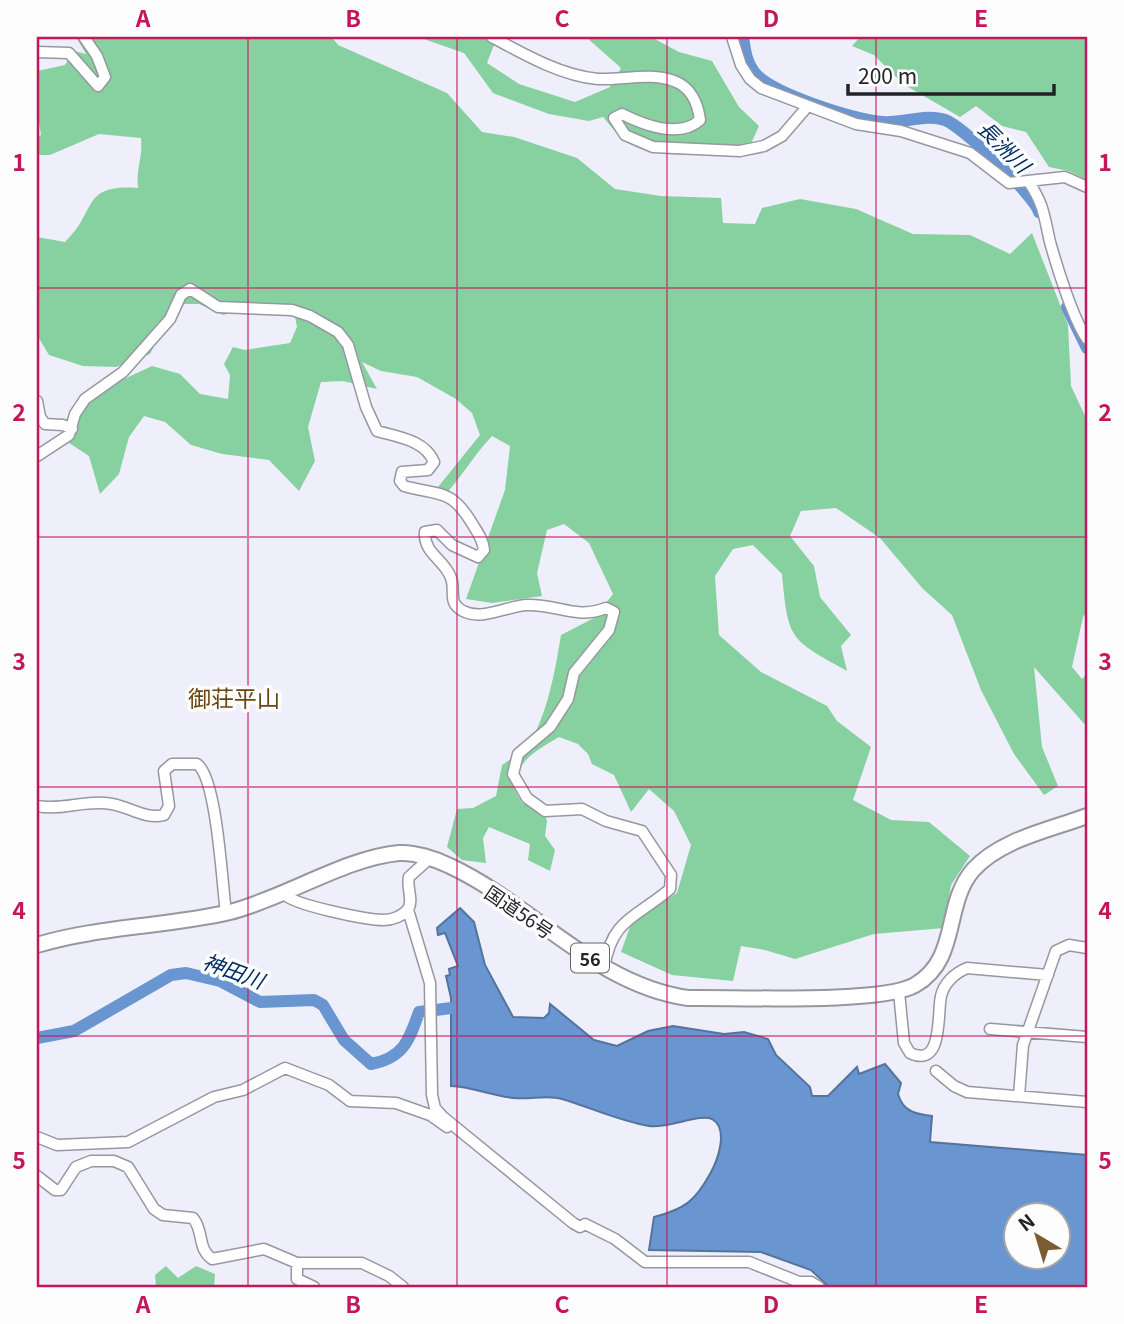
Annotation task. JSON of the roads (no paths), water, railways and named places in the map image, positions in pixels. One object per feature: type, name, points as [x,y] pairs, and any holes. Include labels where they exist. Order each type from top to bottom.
[{"type":"highway","name":"国道56号","points":[[37,945],[108,929],[226,913],[284,894],[362,862],[401,853],[430,858],[464,873],[604,968],[634,985],[662,994],[688,998],[900,992],[929,975],[941,961],[962,888],[971,872],[1003,847],[1087,816]]},
{"type":"street","points":[[37,52],[69,53],[98,86],[105,77],[104,69],[84,37]]},
{"type":"street","points":[[492,37],[571,73],[594,78],[660,78],[675,81],[685,88],[699,109],[700,120],[694,126],[683,129],[654,127],[622,114],[614,118],[625,135],[653,147],[750,150],[782,136],[807,107]]},
{"type":"street","points":[[732,37],[741,65],[750,79],[761,88],[856,124],[901,131],[970,153],[1009,183],[1065,177],[1087,187]]},
{"type":"street","points":[[1028,181],[1041,199],[1050,241],[1076,320],[1087,339]]},
{"type":"street","points":[[37,456],[63,439],[72,429],[75,414],[85,399],[124,372],[170,318],[181,295],[190,289],[218,307],[260,307],[310,316],[338,332],[348,345],[366,407],[377,431],[415,442],[435,462],[428,470],[402,472],[400,481],[404,486],[453,497],[464,510],[483,543],[482,555],[478,557],[452,545],[437,530],[425,532],[425,545],[451,576],[453,602],[457,607],[474,615],[544,604],[580,615],[611,608],[614,612],[609,629],[578,664],[568,699],[550,727],[518,754],[513,774],[527,799],[545,811],[582,809],[606,821],[642,831],[671,875],[670,889],[619,928],[610,941],[604,968]]},
{"type":"street","points":[[37,401],[40,417],[45,424],[63,425],[72,429]]},
{"type":"street","points":[[37,806],[57,809],[80,802],[110,803],[152,817],[164,815],[169,806],[164,771],[172,764],[197,764],[205,772],[218,827],[219,866],[226,913]]},
{"type":"street","points":[[430,858],[409,877],[411,901],[408,910],[430,983],[432,1095],[435,1108],[443,1117],[573,1223],[580,1227],[585,1224],[604,1232],[645,1262],[749,1262],[799,1283],[811,1282],[819,1287]]},
{"type":"street","points":[[284,894],[299,902],[372,919],[393,919],[408,910]]},
{"type":"street","points":[[1019,1097],[1027,1032],[1056,951],[1069,944],[1087,947]]},
{"type":"street","points":[[900,992],[904,1043],[910,1053],[920,1055],[932,1050],[935,1045],[941,994],[959,971],[967,968],[1048,975]]},
{"type":"street","points":[[989,1029],[1087,1037]]},
{"type":"street","points":[[37,1138],[57,1145],[128,1142],[214,1097],[243,1090],[285,1068],[330,1085],[350,1101],[396,1103],[430,1115],[477,1146]]},
{"type":"street","points":[[936,1071],[954,1086],[967,1092],[1087,1102]]},
{"type":"street","points":[[37,1176],[55,1190],[61,1190],[76,1167],[91,1161],[114,1161],[128,1167],[154,1209],[163,1215],[193,1217],[202,1248],[212,1259],[264,1249],[297,1263],[362,1263],[389,1276],[403,1287]]},
{"type":"street","points":[[297,1263],[297,1279],[314,1287]]},
{"type":"water","points":[[460,908],[474,922],[485,965],[513,1017],[544,1018],[549,1013],[550,1004],[594,1040],[617,1046],[648,1031],[673,1026],[724,1034],[744,1032],[768,1039],[776,1055],[810,1087],[812,1096],[828,1096],[857,1067],[859,1074],[885,1064],[901,1083],[898,1094],[903,1105],[916,1113],[932,1116],[930,1142],[1087,1155],[1087,1287],[829,1287],[811,1270],[761,1252],[649,1250],[654,1217],[688,1203],[710,1174],[720,1145],[720,1130],[717,1124],[707,1118],[649,1126],[557,1098],[514,1098],[451,1086],[451,998],[446,976],[450,975],[449,969],[458,966],[445,933],[438,935],[437,928]]},
{"type":"waterway","name":"長洲川","points":[[743,37],[745,51],[754,72],[777,89],[794,97],[869,120],[890,122],[938,118],[954,125],[1012,177],[1039,212]]},
{"type":"waterway","name":"長洲川","points":[[1067,307],[1087,348]]},
{"type":"waterway","name":"神田川","points":[[37,1038],[74,1031],[171,975],[186,973],[220,981],[260,1002],[314,1000],[323,1005],[344,1040],[371,1064],[398,1053],[408,1040],[419,1012],[460,1007]]},
{"type":"district","name":"御荘平山","points":[[234,697]]}]
